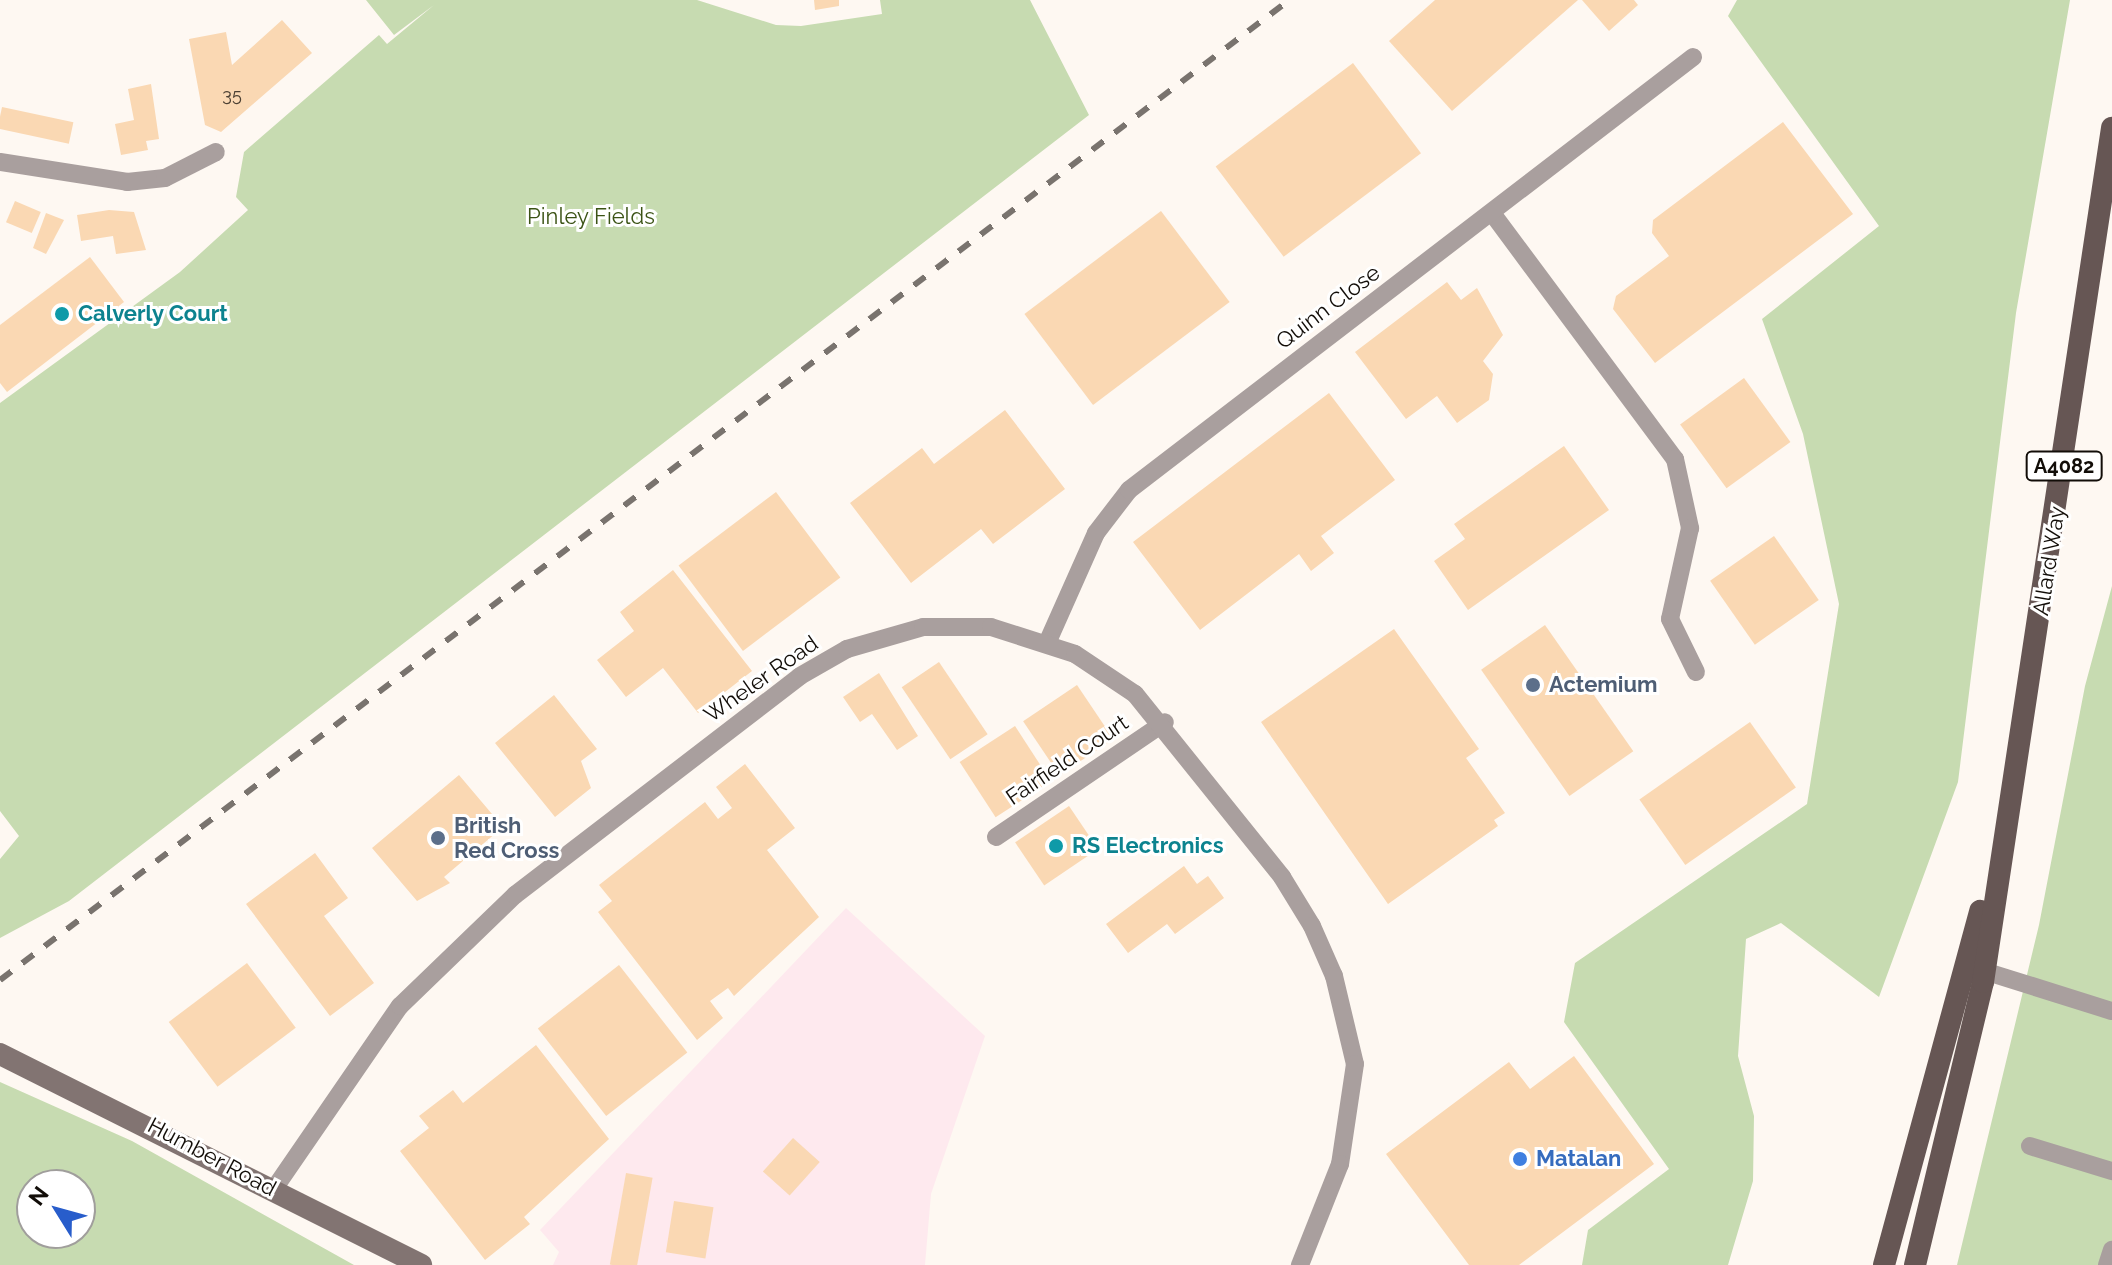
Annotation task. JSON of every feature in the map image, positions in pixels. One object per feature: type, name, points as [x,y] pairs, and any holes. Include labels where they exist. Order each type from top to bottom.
[{"type":"main road","name":"Allard Way","points":[[1915,1265],[1984,971],[2007,803],[2112,128]]},
{"type":"main road","name":"Allard Way","points":[[1884,1265],[2007,803]]},
{"type":"main road","name":"Humber Road","points":[[0,1054],[421,1265]]},
{"type":"street","name":"Quinn Close","points":[[1048,641],[1096,533],[1129,490],[1693,57]]},
{"type":"street","points":[[0,162],[127,182],[165,178],[216,152]]},
{"type":"street","points":[[1492,213],[1675,459],[1690,528],[1670,619],[1696,672]]},
{"type":"street","name":"Wheler Road","points":[[274,1189],[376,1038],[452,951],[800,676],[847,649],[923,627],[991,627],[1048,641],[1102,670],[1165,722],[1282,877],[1312,926],[1348,1018],[1352,1114],[1300,1265]]},
{"type":"street","name":"Fairfield Court","points":[[996,837],[1165,722]]},
{"type":"street","points":[[1984,971],[2112,1011]]},
{"type":"street","points":[[2030,1146],[2112,1171]]},
{"type":"street","points":[[2107,1265],[2112,1250]]},
{"type":"shaded area","points":[[846,908],[985,1036],[931,1194],[925,1265],[553,1265],[559,1252],[540,1230]]},
{"type":"green space","name":"Pinley Fields","points":[[366,0],[697,0],[776,25],[801,26],[882,14],[880,0],[1030,0],[1089,115],[69,901],[0,938],[0,859],[19,836],[0,811],[0,403],[180,272],[248,210],[236,197],[244,152],[379,35],[387,44],[434,5],[394,35]]},
{"type":"green space","points":[[1737,0],[2070,0],[2016,313],[1958,782],[1879,997],[1781,923],[1746,939],[1738,1056],[1754,1116],[1753,1181],[1728,1265],[1582,1265],[1588,1230],[1669,1169],[1564,1022],[1575,963],[1807,804],[1839,604],[1803,434],[1762,319],[1879,226],[1728,16]]},
{"type":"green space","points":[[2112,586],[2112,1265],[1957,1265],[2039,925],[2085,686]]},
{"type":"green space","points":[[0,1082],[132,1141],[354,1265],[0,1265]]},
{"type":"building","points":[[814,0],[839,0],[839,6],[815,10]]},
{"type":"building","points":[[1435,0],[1578,0],[1452,111],[1389,41]]},
{"type":"building","points":[[1582,0],[1634,0],[1638,5],[1609,31]]},
{"type":"building","points":[[282,20],[312,53],[221,132],[205,125],[189,39],[226,32],[232,65]]},
{"type":"building","points":[[1353,63],[1421,153],[1284,257],[1216,167]]},
{"type":"building","points":[[151,84],[159,139],[146,141],[148,150],[121,155],[115,124],[134,120],[128,89]]},
{"type":"building","points":[[2,107],[73,122],[69,144],[0,129]]},
{"type":"building","points":[[1783,122],[1853,214],[1655,363],[1613,309],[1616,296],[1669,256],[1652,233],[1653,220]]},
{"type":"building","points":[[15,201],[41,212],[32,233],[6,222]]},
{"type":"building","points":[[109,210],[134,212],[146,250],[116,254],[113,236],[81,241],[77,215]]},
{"type":"building","points":[[1161,211],[1230,302],[1093,405],[1024,314]]},
{"type":"building","points":[[46,213],[64,220],[46,254],[33,248]]},
{"type":"building","name":"Calverly Court","points":[[90,257],[124,302],[7,392],[0,383],[0,325]]},
{"type":"building","points":[[1447,282],[1461,300],[1477,288],[1503,335],[1483,361],[1493,374],[1489,400],[1457,423],[1437,396],[1406,419],[1355,352]]},
{"type":"building","points":[[1744,378],[1790,442],[1727,488],[1680,424]]},
{"type":"building","points":[[1329,393],[1395,480],[1321,536],[1334,553],[1311,571],[1299,554],[1200,630],[1133,542]]},
{"type":"building","points":[[1005,410],[1065,489],[993,544],[981,529],[911,583],[850,503],[922,448],[934,464]]},
{"type":"building","points":[[1564,446],[1609,510],[1468,610],[1434,561],[1465,539],[1454,524]]},
{"type":"building","points":[[776,492],[840,577],[743,651],[679,565]]},
{"type":"building","points":[[1774,536],[1819,600],[1755,645],[1710,581]]},
{"type":"building","points":[[673,570],[752,671],[698,713],[663,668],[626,697],[597,660],[634,631],[620,612]]},
{"type":"building","points":[[1545,625],[1633,751],[1569,796],[1481,670]]},
{"type":"building","points":[[1394,629],[1479,749],[1466,758],[1505,813],[1494,820],[1498,826],[1388,904],[1261,722]]},
{"type":"building","points":[[939,662],[988,734],[950,759],[902,687]]},
{"type":"building","points":[[879,673],[918,736],[897,750],[872,714],[860,722],[843,697]]},
{"type":"building","points":[[1077,685],[1113,739],[1059,775],[1023,721]]},
{"type":"building","points":[[554,695],[597,749],[581,761],[591,788],[555,817],[495,743]]},
{"type":"building","points":[[1750,722],[1796,788],[1685,865],[1639,799]]},
{"type":"building","points":[[1015,726],[1051,781],[996,817],[960,762]]},
{"type":"building","points":[[745,764],[795,828],[767,850],[819,917],[734,996],[728,988],[710,1001],[723,1018],[697,1040],[598,912],[612,901],[599,885],[705,802],[718,819],[732,808],[716,787]]},
{"type":"building","name":"British Red Cross","points":[[459,775],[503,827],[444,877],[450,883],[417,901],[372,848]]},
{"type":"building","name":"RS Electronics","points":[[1069,806],[1098,849],[1044,885],[1015,842]]},
{"type":"building","points":[[315,853],[348,898],[324,916],[374,983],[330,1016],[246,904]]},
{"type":"building","points":[[1184,866],[1197,884],[1208,876],[1224,898],[1175,934],[1167,924],[1128,953],[1106,924]]},
{"type":"building","points":[[247,963],[296,1028],[217,1087],[169,1022]]},
{"type":"building","points":[[619,965],[687,1052],[606,1116],[538,1028]]},
{"type":"building","points":[[536,1045],[609,1139],[524,1217],[530,1224],[485,1260],[400,1151],[429,1128],[419,1116],[453,1090],[463,1103]]},
{"type":"building","name":"Matalan","points":[[1574,1056],[1654,1164],[1519,1265],[1469,1265],[1386,1154],[1509,1062],[1530,1089]]},
{"type":"building","points":[[793,1138],[820,1162],[790,1196],[763,1171]]},
{"type":"building","points":[[626,1173],[653,1178],[637,1265],[610,1265]]},
{"type":"building","points":[[674,1201],[714,1207],[705,1259],[666,1252]]},
{"type":"railway","points":[[0,980],[1289,0]]},
{"type":"place","name":"Calverly Court","points":[[62,314]]},
{"type":"place","name":"Actemium","points":[[1533,685]]},
{"type":"place","name":"British Red Cross","points":[[438,838]]},
{"type":"place","name":"RS Electronics","points":[[1056,846]]},
{"type":"place","name":"Matalan","points":[[1520,1159]]}]
